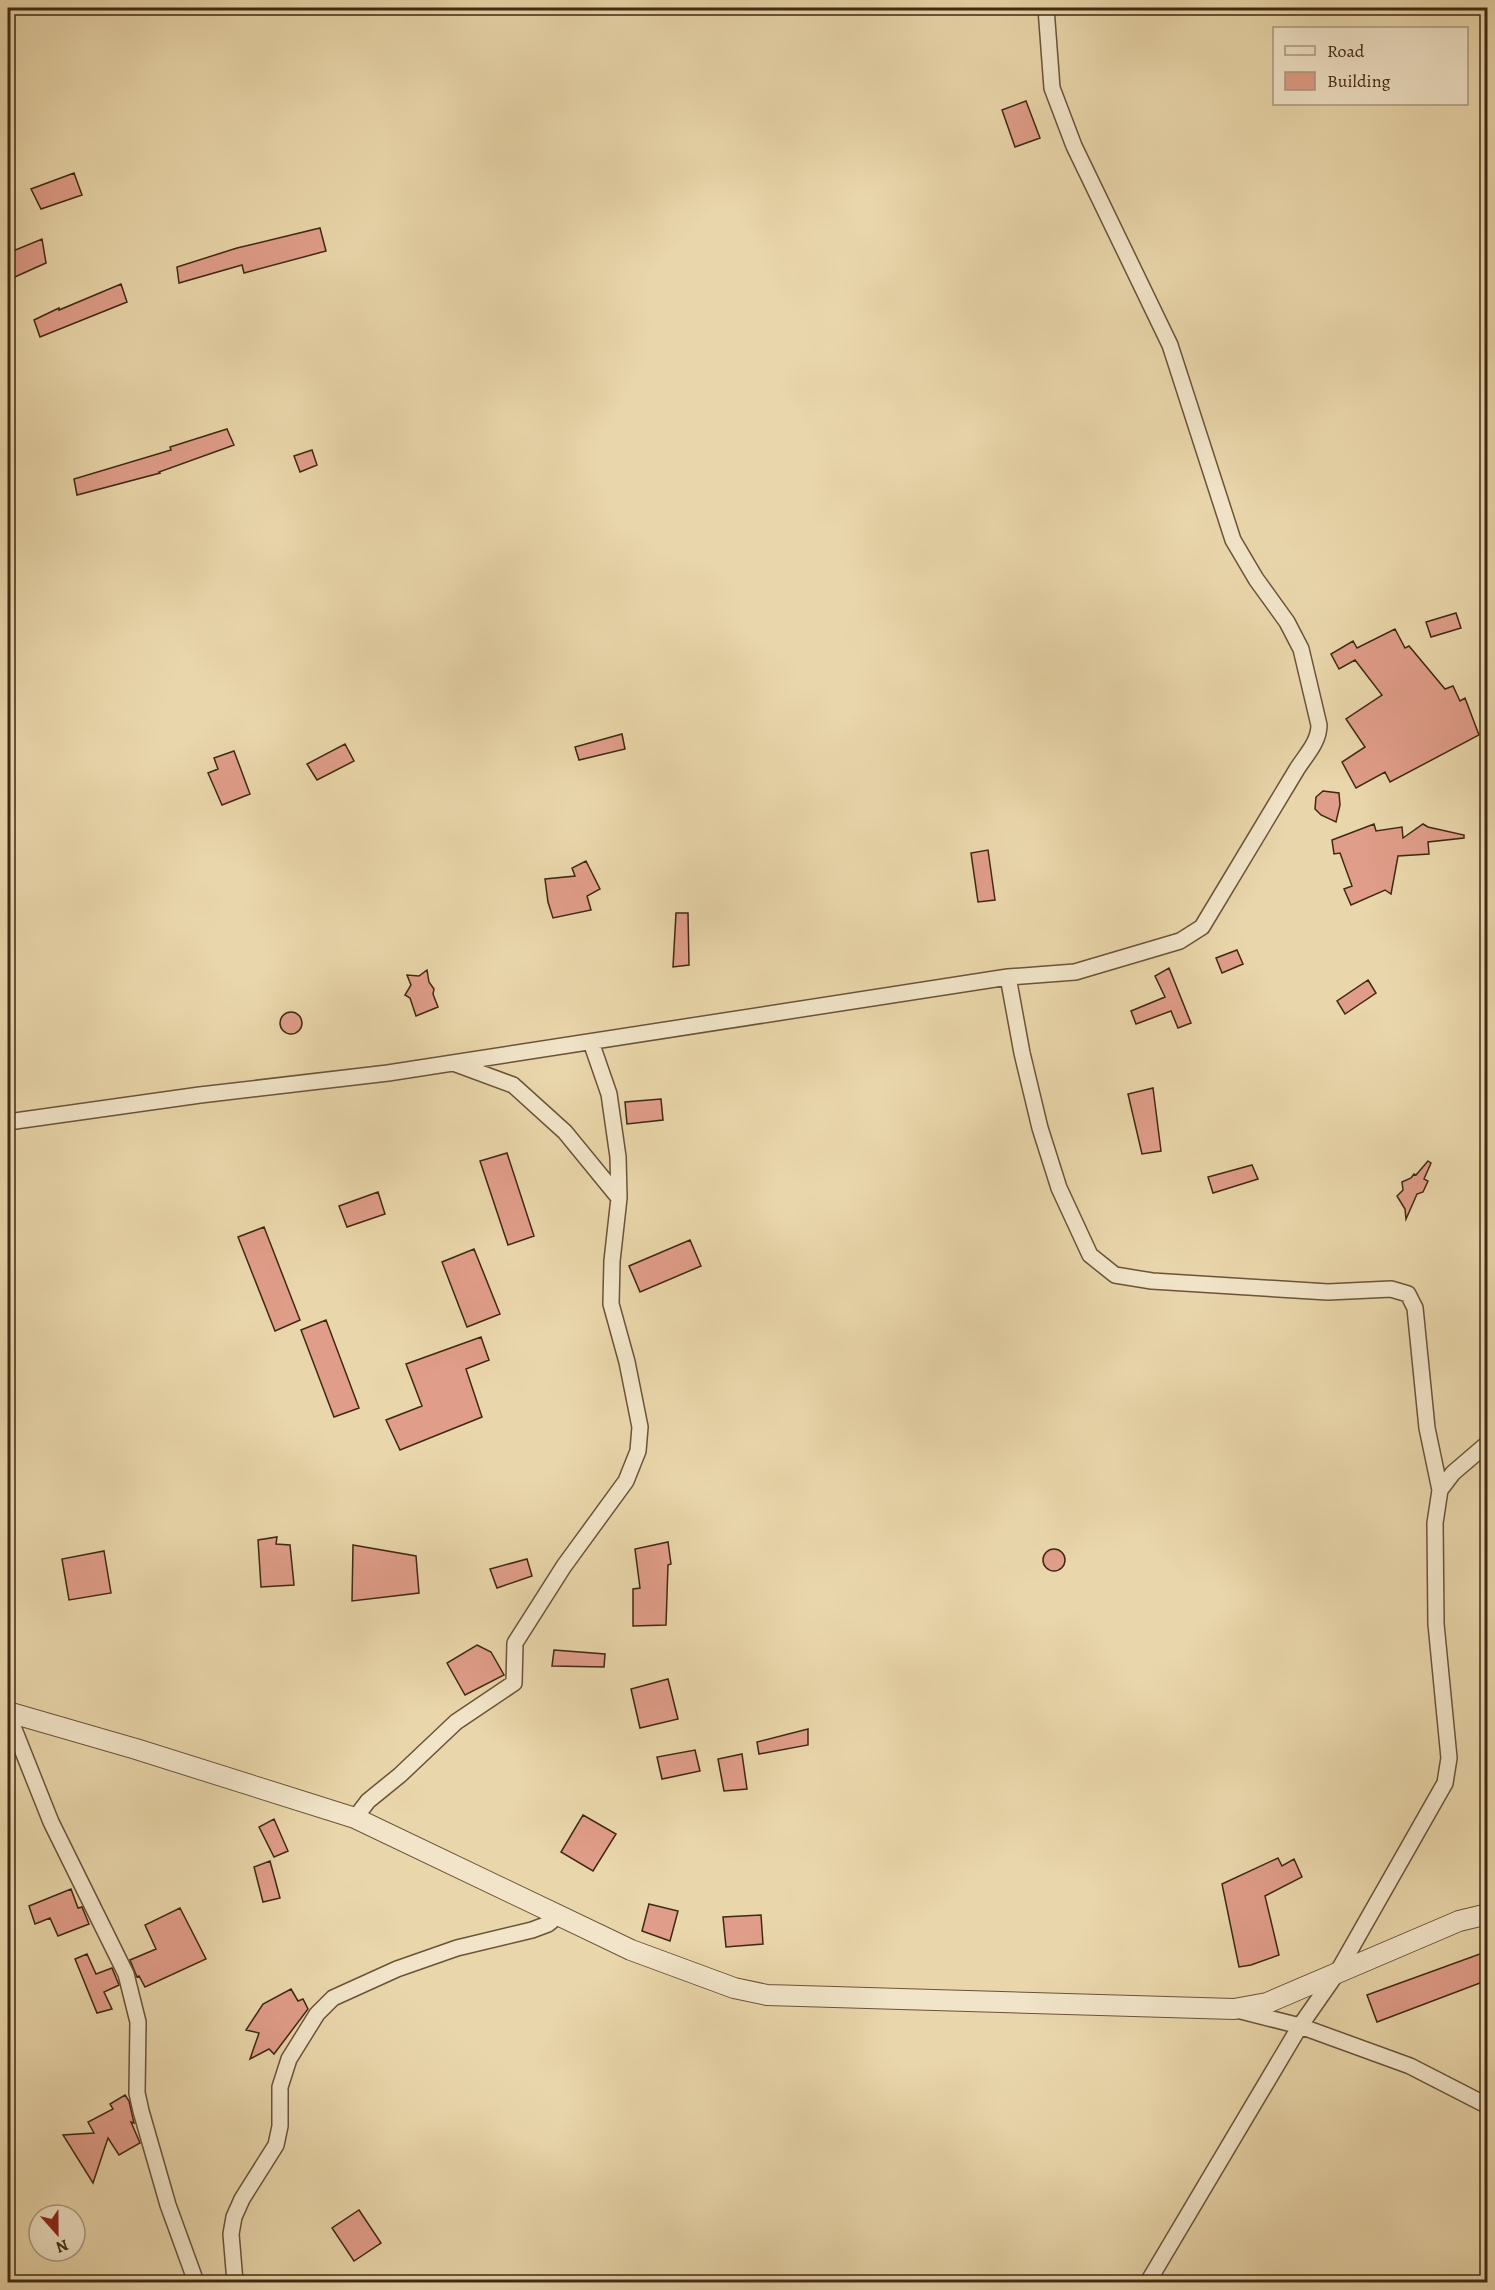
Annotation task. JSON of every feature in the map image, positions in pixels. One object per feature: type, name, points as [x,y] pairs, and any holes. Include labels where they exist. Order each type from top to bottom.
[{"type":"street","points":[[8,1122],[453,1063],[1008,977],[1075,972],[1180,941],[1202,927],[1319,735],[1301,649],[1287,622],[1256,579],[1233,540],[1170,345],[1074,146],[1052,88],[1046,8]]},
{"type":"street","points":[[1008,977],[1022,1053],[1040,1128],[1059,1188],[1090,1256],[1115,1275],[1152,1281],[1328,1292],[1391,1289],[1408,1293],[1415,1308],[1427,1428],[1440,1490],[1435,1523],[1436,1624],[1449,1758],[1445,1783],[1337,1973],[1300,2026],[1148,2283]]},
{"type":"street","points":[[355,1818],[368,1801],[400,1775],[456,1722],[514,1683],[515,1643],[564,1566],[626,1481],[638,1451],[640,1426],[627,1362],[611,1304],[612,1262],[619,1198],[618,1157],[609,1094],[591,1042]]},
{"type":"street","points":[[453,1063],[513,1085],[565,1132],[619,1198]]},
{"type":"street","points":[[1440,1490],[1453,1473],[1488,1443]]},
{"type":"street","points":[[8,1713],[136,1749],[355,1818],[631,1950],[734,1988],[767,1995],[1234,2009],[1268,2003],[1459,1921],[1488,1914]]},
{"type":"street","points":[[8,1713],[51,1822],[126,1974],[138,2022],[137,2092],[141,2111],[168,2205],[196,2283]]},
{"type":"street","points":[[235,2283],[231,2234],[234,2217],[242,2199],[276,2145],[280,2126],[280,2087],[289,2059],[317,2014],[333,1998],[397,1969],[457,1948],[532,1930],[548,1924],[558,1916]]},
{"type":"street","points":[[1234,2009],[1300,2026],[1410,2066],[1488,2106]]},
{"type":"building","points":[[1026,101],[1040,138],[1015,147],[1002,110]]},
{"type":"building","points":[[74,173],[82,195],[41,209],[31,189]]},
{"type":"building","points":[[320,228],[326,251],[244,273],[242,265],[179,283],[177,267],[237,248]]},
{"type":"building","points":[[42,239],[46,263],[8,280],[8,253]]},
{"type":"building","points":[[121,284],[127,302],[40,337],[34,320]]},
{"type":"building","points":[[227,429],[234,445],[160,473],[77,495],[74,479],[171,450],[170,447]]},
{"type":"building","points":[[312,450],[317,465],[300,472],[294,456]]},
{"type":"building","points":[[1456,613],[1461,628],[1431,637],[1426,622]]},
{"type":"building","points":[[1395,629],[1405,648],[1409,646],[1445,689],[1453,686],[1460,701],[1465,698],[1479,735],[1390,782],[1385,772],[1356,788],[1342,762],[1365,747],[1346,719],[1382,695],[1355,660],[1339,669],[1331,654],[1353,641],[1357,648]]},
{"type":"building","points":[[622,734],[625,749],[579,760],[575,747]]},
{"type":"building","points":[[345,744],[354,761],[317,780],[307,764]]},
{"type":"building","points":[[234,751],[250,794],[222,805],[208,773],[218,769],[214,758]]},
{"type":"building","points":[[1323,791],[1339,793],[1340,805],[1336,822],[1321,815],[1315,809],[1316,797]]},
{"type":"building","points":[[1374,824],[1376,831],[1402,827],[1403,838],[1423,824],[1464,835],[1464,838],[1428,842],[1429,854],[1398,856],[1391,894],[1385,890],[1351,905],[1344,889],[1352,886],[1340,853],[1334,854],[1332,840]]},
{"type":"building","points":[[988,850],[995,900],[978,902],[971,853]]},
{"type":"building","points":[[586,861],[600,889],[587,896],[591,910],[553,918],[545,879],[575,876],[572,868]]},
{"type":"building","points":[[676,913],[688,913],[689,965],[673,967]]},
{"type":"building","points":[[1237,950],[1243,964],[1222,973],[1216,958]]},
{"type":"building","points":[[1169,968],[1191,1023],[1178,1028],[1171,1011],[1136,1024],[1131,1011],[1165,997],[1155,976]]},
{"type":"building","points":[[427,970],[438,1007],[416,1016],[410,998],[405,995],[411,985],[407,975],[419,976]]},
{"type":"building","points":[[1368,980],[1376,993],[1345,1014],[1337,1001]]},
{"type":"building","points":[[287,1012],[295,1012],[302,1019],[302,1027],[295,1034],[287,1034],[280,1027],[280,1019]]},
{"type":"building","points":[[1153,1088],[1161,1151],[1142,1154],[1128,1094]]},
{"type":"building","points":[[661,1099],[663,1120],[627,1124],[625,1102]]},
{"type":"building","points":[[507,1153],[534,1236],[508,1245],[480,1161]]},
{"type":"building","points":[[1428,1161],[1431,1163],[1424,1179],[1428,1181],[1423,1192],[1417,1194],[1406,1219],[1405,1209],[1397,1196],[1403,1190],[1402,1182],[1416,1175]]},
{"type":"building","points":[[1252,1165],[1258,1179],[1213,1193],[1208,1177]]},
{"type":"building","points":[[378,1192],[385,1214],[347,1227],[339,1206]]},
{"type":"building","points":[[264,1227],[300,1320],[275,1331],[238,1237]]},
{"type":"building","points":[[690,1240],[701,1266],[640,1292],[629,1266]]},
{"type":"building","points":[[474,1249],[500,1314],[467,1327],[442,1262]]},
{"type":"building","points":[[326,1320],[359,1408],[334,1417],[301,1330]]},
{"type":"building","points":[[481,1337],[489,1360],[466,1369],[482,1417],[400,1450],[386,1420],[422,1406],[406,1364]]},
{"type":"building","points":[[277,1537],[276,1544],[290,1545],[294,1585],[261,1587],[258,1540]]},
{"type":"building","points":[[668,1542],[671,1564],[668,1565],[666,1625],[633,1626],[633,1589],[640,1588],[635,1549]]},
{"type":"building","points":[[353,1545],[416,1556],[419,1593],[352,1601]]},
{"type":"building","points":[[1054,1549],[1062,1552],[1065,1560],[1062,1568],[1054,1571],[1046,1568],[1043,1560],[1046,1552]]},
{"type":"building","points":[[104,1551],[111,1593],[69,1600],[62,1559]]},
{"type":"building","points":[[527,1559],[532,1576],[497,1588],[490,1569]]},
{"type":"building","points":[[477,1645],[491,1652],[504,1675],[465,1695],[447,1663]]},
{"type":"building","points":[[554,1650],[605,1654],[604,1667],[552,1666]]},
{"type":"building","points":[[668,1679],[678,1719],[640,1728],[631,1689]]},
{"type":"building","points":[[808,1729],[808,1745],[759,1754],[757,1742]]},
{"type":"building","points":[[695,1750],[700,1771],[662,1779],[657,1757]]},
{"type":"building","points":[[742,1754],[747,1789],[724,1791],[718,1759]]},
{"type":"building","points":[[583,1815],[616,1834],[593,1871],[561,1852]]},
{"type":"building","points":[[274,1819],[288,1851],[274,1857],[259,1827]]},
{"type":"building","points":[[1278,1858],[1282,1866],[1294,1859],[1302,1877],[1265,1896],[1279,1955],[1239,1967],[1222,1884]]},
{"type":"building","points":[[270,1861],[280,1898],[263,1902],[254,1867]]},
{"type":"building","points":[[71,1889],[78,1908],[82,1907],[89,1924],[58,1936],[50,1918],[35,1924],[29,1906]]},
{"type":"building","points":[[649,1904],[678,1911],[670,1941],[642,1931]]},
{"type":"building","points":[[180,1908],[206,1959],[145,1987],[139,1976],[137,1977],[130,1960],[156,1949],[145,1925]]},
{"type":"building","points":[[761,1915],[763,1944],[726,1947],[723,1917]]},
{"type":"building","points":[[1488,1951],[1488,1980],[1377,2022],[1367,1995]]},
{"type":"building","points":[[87,1954],[96,1974],[112,1968],[119,1985],[104,1992],[112,2009],[97,2013],[75,1959]]},
{"type":"building","points":[[291,1989],[298,2001],[303,1999],[308,2009],[274,2054],[269,2049],[250,2059],[259,2033],[246,2030],[263,2004]]},
{"type":"building","points":[[125,2095],[129,2101],[134,2123],[131,2122],[140,2143],[119,2155],[108,2138],[93,2183],[63,2135],[94,2133],[88,2122],[113,2109],[110,2104]]},
{"type":"building","points":[[359,2210],[381,2243],[354,2261],[332,2228]]}]
